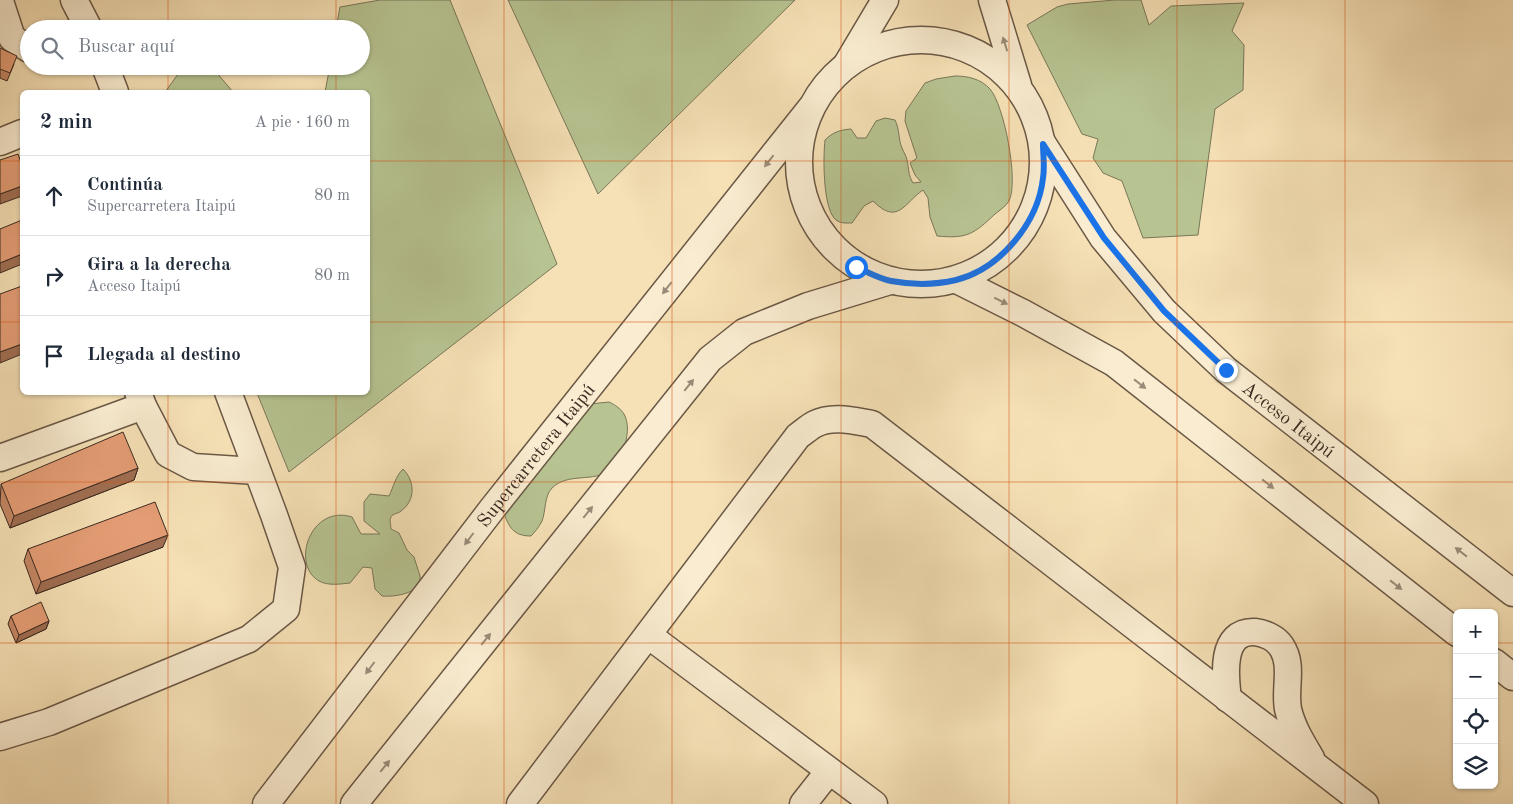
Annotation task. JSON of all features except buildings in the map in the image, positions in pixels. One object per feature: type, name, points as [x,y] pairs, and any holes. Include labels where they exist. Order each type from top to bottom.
[{"type":"street","points":[[74,0],[84,20]]},
{"type":"street","points":[[847,64],[885,0]]},
{"type":"street","points":[[992,0],[1019,88]]},
{"type":"street","points":[[0,1],[12,38],[20,43]]},
{"type":"street","name":"Supercarretera Itaipú","points":[[266,804],[492,509],[810,109],[826,84],[847,64],[881,46],[919,40],[957,45],[992,62],[1019,88],[1034,115],[1043,144],[1043,178],[1034,212],[1015,242],[989,265],[957,280],[923,285],[890,281],[856,267],[829,244],[809,214],[799,179],[799,143],[810,109]]},
{"type":"street","points":[[108,75],[114,90]]},
{"type":"street","points":[[0,142],[20,134]]},
{"type":"street","name":"Acceso Itaipú","points":[[1043,144],[1104,238],[1164,311],[1226,370],[1501,573],[1513,592]]},
{"type":"street","points":[[957,280],[1023,312],[1114,363],[1453,630]]},
{"type":"street","name":"Supercarretera Itaipú","points":[[354,804],[710,359],[744,332],[808,306],[890,281]]},
{"type":"street","points":[[0,737],[49,722],[249,639],[286,609],[292,567],[229,395]]},
{"type":"street","points":[[0,458],[141,399],[168,454],[193,467],[257,471]]},
{"type":"street","points":[[520,804],[798,436],[816,424],[830,420],[847,420],[872,424],[1365,804]]},
{"type":"street","points":[[1228,699],[1225,672],[1228,651],[1235,638],[1248,632],[1262,632],[1280,644],[1288,660],[1288,709],[1296,731],[1314,765]]},
{"type":"street","points":[[648,635],[874,804]]},
{"type":"street","points":[[1498,665],[1513,677]]},
{"type":"street","points":[[803,804],[829,771]]},
{"type":"green space","points":[[380,0],[450,0],[557,264],[289,472],[258,395],[370,395],[370,90],[325,90],[328,75],[370,75],[370,20],[338,20],[340,7]]},
{"type":"green space","points":[[508,0],[795,0],[598,194]]},
{"type":"green space","points":[[1141,0],[1149,25],[1171,6],[1244,3],[1232,31],[1244,45],[1243,90],[1215,109],[1198,235],[1143,238],[1122,181],[1103,173],[1093,158],[1098,139],[1082,134],[1027,25],[1057,7],[1068,4]]},
{"type":"green space","points":[[177,75],[219,75],[231,90],[166,90]]},
{"type":"green space","points":[[955,76],[978,80],[990,89],[995,98],[1009,144],[1012,191],[1008,203],[975,231],[956,237],[937,236],[930,217],[928,198],[923,190],[900,210],[895,212],[889,212],[873,201],[864,206],[852,223],[843,223],[836,220],[830,211],[826,192],[824,169],[825,140],[837,132],[851,129],[857,138],[866,138],[876,121],[885,118],[895,120],[901,145],[907,158],[911,180],[913,183],[921,182],[915,175],[910,163],[917,158],[905,121],[906,111],[925,83]]},
{"type":"green space","points":[[609,402],[621,410],[627,421],[627,436],[619,459],[603,474],[566,480],[552,488],[546,499],[542,521],[531,536],[525,536],[512,530],[503,511],[590,404]]},
{"type":"green space","points":[[403,469],[412,485],[411,496],[406,507],[391,517],[391,529],[399,533],[407,550],[414,557],[420,576],[420,586],[402,594],[382,596],[375,589],[372,568],[363,567],[350,583],[330,584],[319,581],[310,573],[306,562],[309,538],[316,527],[325,519],[338,515],[352,517],[361,534],[380,534],[364,521],[364,502],[370,494],[389,496],[396,478]]},
{"type":"route","points":[[856,267],[890,281],[923,285],[957,280],[989,265],[1015,242],[1034,212],[1043,178],[1043,144],[1104,238],[1164,311],[1226,370]]}]
